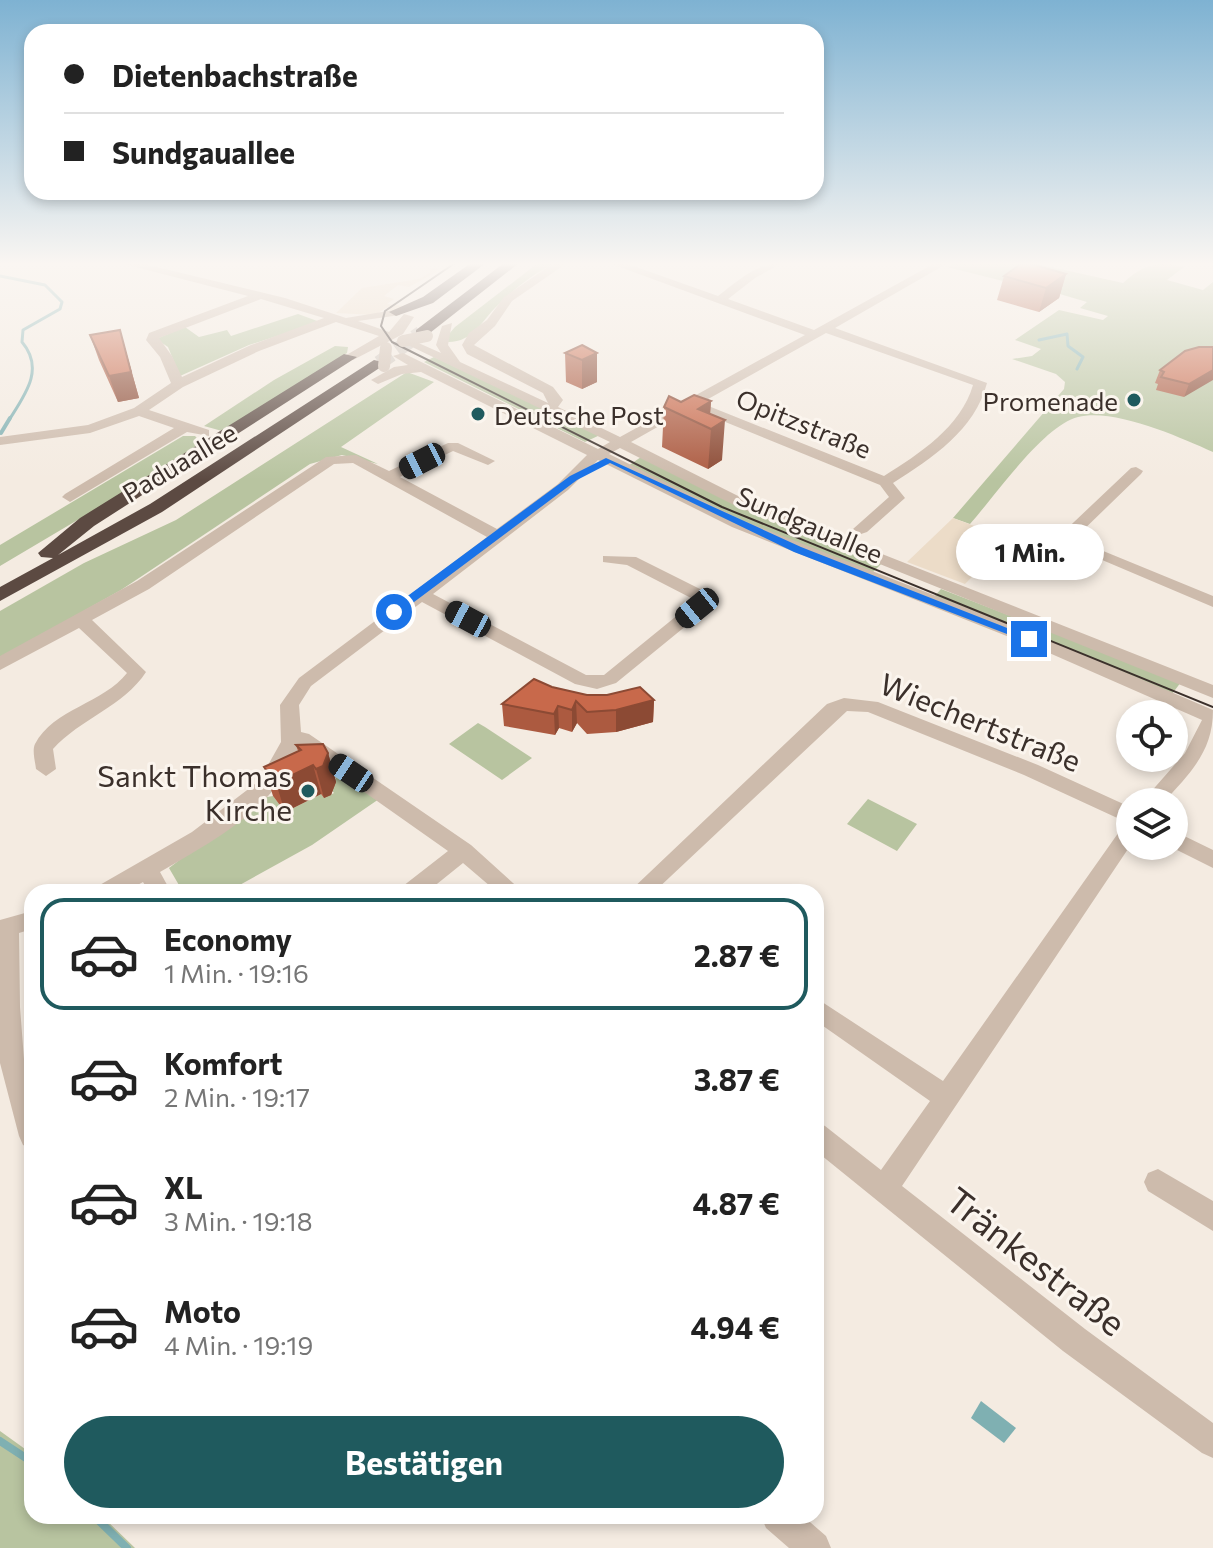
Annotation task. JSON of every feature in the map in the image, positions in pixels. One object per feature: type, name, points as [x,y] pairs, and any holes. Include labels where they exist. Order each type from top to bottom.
[{"type":"highway","points":[[49,560],[169,518],[395,335]]},
{"type":"highway","name":"Paduaallee","points":[[389,342],[398,335]]},
{"type":"highway","name":"Paduaallee","points":[[0,595],[49,560],[400,335]]},
{"type":"highway","points":[[49,560],[87,522],[202,443],[241,428],[389,342]]},
{"type":"highway","name":"Paduaallee","points":[[0,578],[49,560]]},
{"type":"street","points":[[155,335],[178,384]]},
{"type":"street","points":[[0,441],[90,429],[139,411],[178,384],[255,348],[292,335]]},
{"type":"street","points":[[374,335],[389,342],[414,335]]},
{"type":"street","points":[[374,335],[389,342],[399,370],[426,368]]},
{"type":"street","points":[[445,335],[442,345],[454,362]]},
{"type":"street","points":[[474,335],[468,345],[471,351],[548,390],[556,400],[551,408]]},
{"type":"street","points":[[122,884],[148,871],[261,792],[275,777],[292,738],[288,710],[292,697],[323,667],[614,450],[688,402],[815,335]]},
{"type":"street","points":[[831,335],[980,383],[965,414],[949,435],[885,482]]},
{"type":"street","name":"Sundgauallee","points":[[389,342],[439,355],[551,408],[614,450],[774,539],[1067,654],[1207,735]]},
{"type":"street","name":"Sundgauallee","points":[[389,342],[426,368],[614,450],[1213,692]]},
{"type":"street","name":"Opitzstraße","points":[[688,402],[885,482],[897,498],[861,529]]},
{"type":"street","points":[[139,411],[185,427],[202,443]]},
{"type":"street","points":[[70,497],[185,427]]},
{"type":"street","points":[[389,477],[453,446],[488,461]]},
{"type":"street","points":[[0,664],[143,585],[325,462],[356,459],[498,536]]},
{"type":"street","points":[[1136,471],[1063,540],[1213,602]]},
{"type":"street","points":[[419,593],[581,680],[597,683],[610,679],[697,608],[702,597],[630,560],[609,559]]},
{"type":"street","points":[[46,769],[43,747],[59,730],[130,682],[137,672],[81,620]]},
{"type":"street","name":"Wiechertstraße","points":[[648,884],[738,796],[834,709],[844,704],[862,704],[893,715],[1031,770],[1116,809]]},
{"type":"street","points":[[1163,788],[1207,735]]},
{"type":"street","points":[[292,738],[302,739],[463,851],[502,884]]},
{"type":"street","points":[[1188,847],[1213,860]]},
{"type":"street","points":[[885,1188],[1116,850]]},
{"type":"street","points":[[421,884],[463,851]]},
{"type":"street","points":[[148,871],[155,884]]},
{"type":"street","points":[[24,922],[4,928],[11,1067],[24,1110]]},
{"type":"street","points":[[824,1013],[947,1098]]},
{"type":"street","name":"Tränkestraße","points":[[824,1141],[1074,1340],[1213,1442]]},
{"type":"street","points":[[1158,1182],[1213,1217]]},
{"type":"street","points":[[787,1524],[814,1548]]},
{"type":"green space","points":[[165,335],[279,335],[249,345],[180,376],[168,347],[156,339]]},
{"type":"green space","points":[[449,335],[469,335],[457,341],[448,342]]},
{"type":"green space","points":[[1022,335],[1213,335],[1213,452],[1128,420],[1093,415],[1078,417],[1050,433],[1035,447],[970,524],[953,518],[1064,389],[1065,382],[1056,374],[1012,359],[1032,356],[1041,349],[1015,340]]},
{"type":"green space","points":[[335,346],[348,347],[347,353],[235,426],[222,431],[204,426],[274,380]]},
{"type":"green space","points":[[434,357],[600,435],[585,442],[424,362]]},
{"type":"green space","points":[[407,372],[434,382],[341,447],[378,464],[342,455],[310,464],[121,590],[0,658],[0,611],[84,563],[176,520]]},
{"type":"green space","points":[[183,436],[195,436],[200,441],[199,448],[0,566],[0,545]]},
{"type":"green space","points":[[641,457],[744,508],[882,563],[873,572],[777,538],[628,466]]},
{"type":"green space","points":[[941,589],[1181,682],[1172,694],[933,598]]},
{"type":"green space","points":[[478,723],[532,758],[502,780],[449,744]]},
{"type":"green space","points":[[325,764],[379,799],[312,845],[241,884],[178,884],[169,868],[261,798],[273,796],[285,812],[321,794],[324,798],[334,793],[330,788],[336,778]]},
{"type":"green space","points":[[868,799],[917,824],[897,851],[847,824]]},
{"type":"green space","points":[[0,1431],[24,1448],[24,1524],[110,1524],[135,1548],[0,1548]]},
{"type":"shaded area","points":[[953,518],[1009,539],[965,584],[907,562]]},
{"type":"water","points":[[981,1401],[1016,1428],[1004,1443],[971,1418]]},
{"type":"building","points":[[90,335],[121,335],[131,372],[109,376]]},
{"type":"building","points":[[582,345],[597,353],[582,360],[565,353]]},
{"type":"building","points":[[1213,347],[1213,370],[1189,384],[1161,377],[1164,372],[1160,370],[1185,351]]},
{"type":"building","points":[[694,395],[711,401],[698,409],[725,420],[711,429],[664,407],[669,396],[681,402]]},
{"type":"building","points":[[534,679],[552,687],[587,695],[607,695],[640,687],[654,700],[616,710],[587,712],[576,701],[572,710],[558,706],[554,714],[502,704]]},
{"type":"building","points":[[323,744],[328,753],[323,766],[316,769],[313,765],[276,783],[264,767],[301,750],[296,745]]},
{"type":"waterway","points":[[9,420],[26,391],[32,372],[32,362],[22,342],[23,335]]},
{"type":"waterway","points":[[1039,340],[1061,335]]},
{"type":"waterway","points":[[1067,335],[1068,346],[1083,357],[1077,369]]},
{"type":"waterway","points":[[1,433],[10,418]]},
{"type":"waterway","points":[[0,1441],[24,1457]]},
{"type":"waterway","points":[[102,1524],[127,1548]]},
{"type":"tunnel","points":[[379,363],[418,335]]},
{"type":"tram line","points":[[387,335],[392,342],[722,507],[1213,707]]},
{"type":"place","name":"Promenade","points":[[1134,400]]},
{"type":"place","name":"Deutsche Post","points":[[478,414]]},
{"type":"place","name":"Sankt Thomas Kirche","points":[[308,791]]},
{"type":"route","points":[[394,612],[573,478],[609,460],[738,524],[1029,639]]}]
